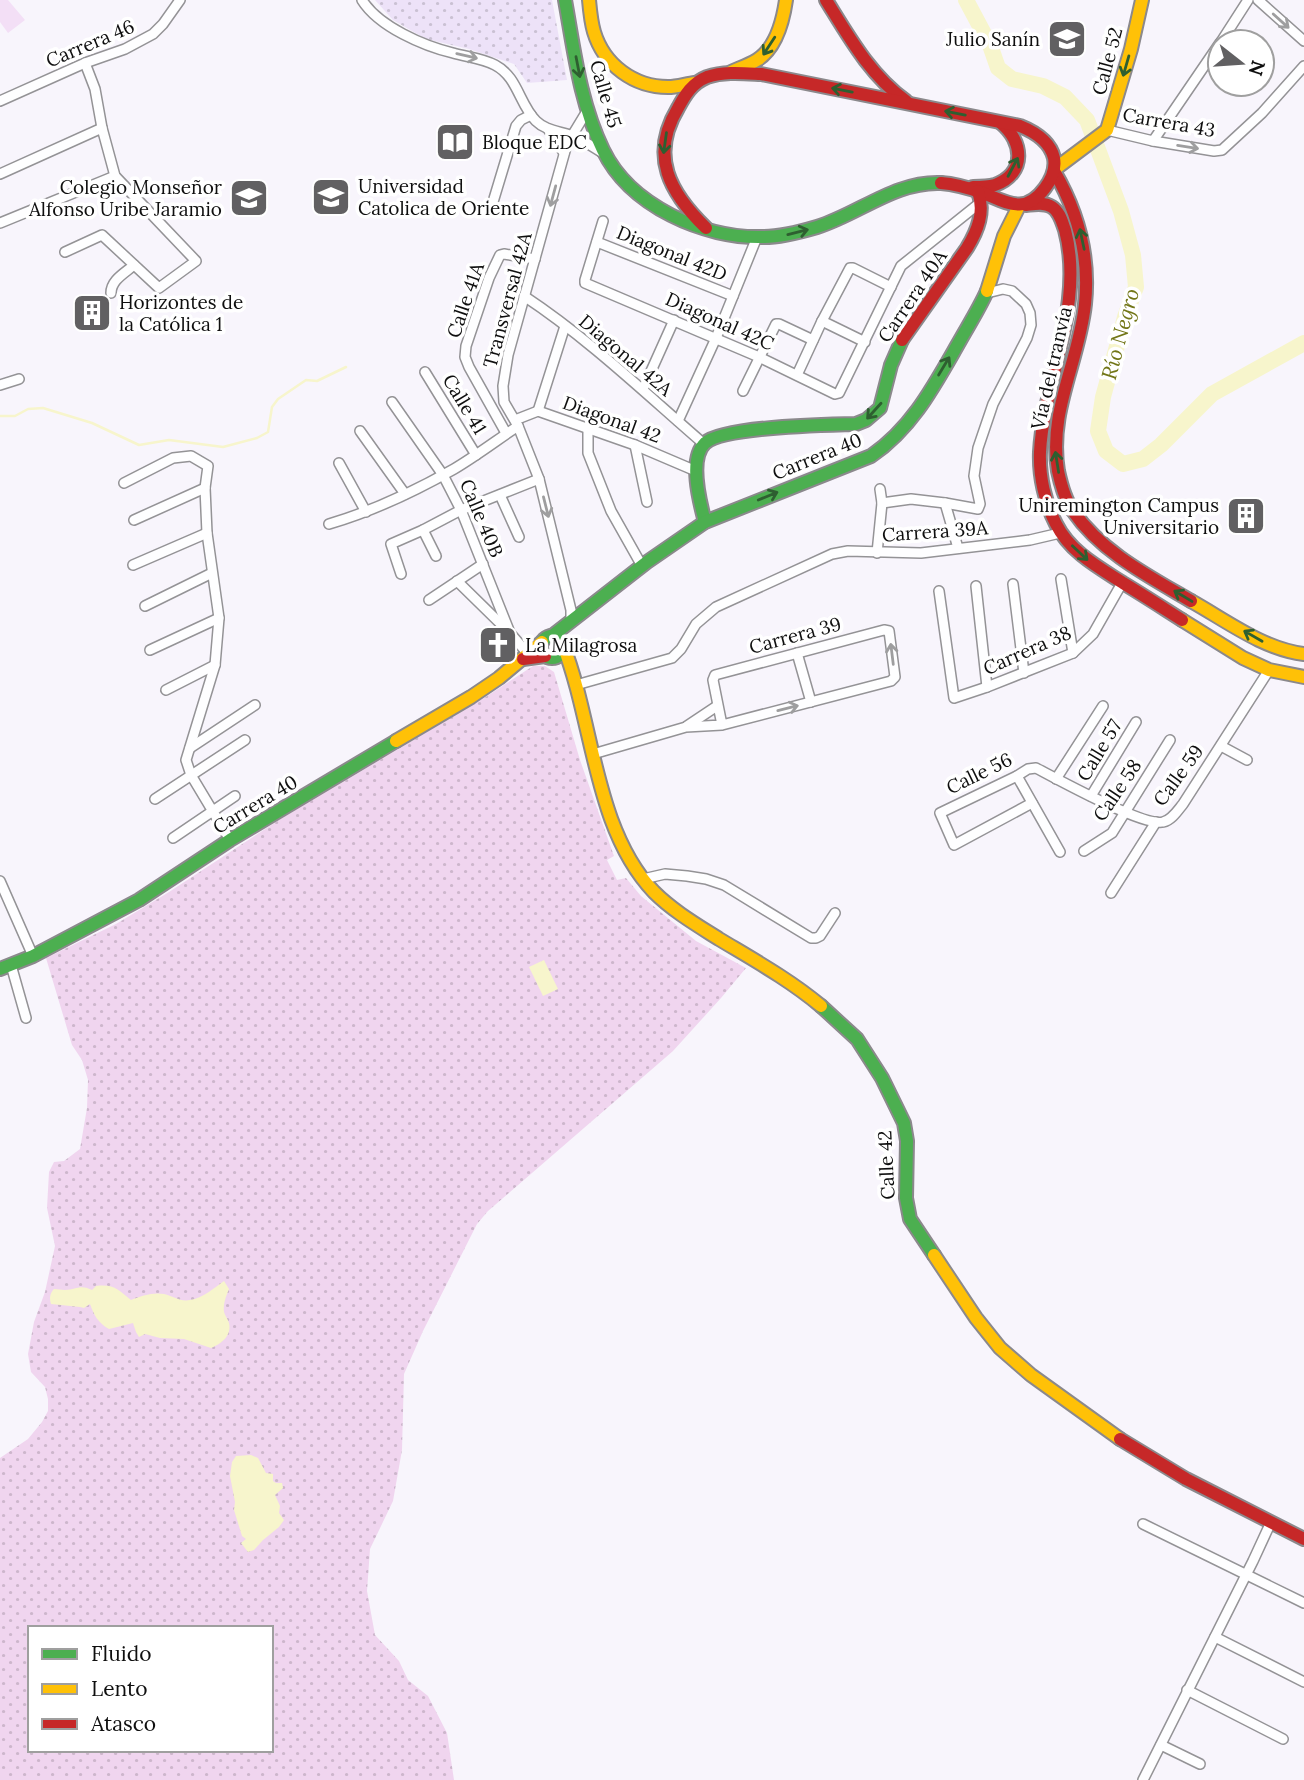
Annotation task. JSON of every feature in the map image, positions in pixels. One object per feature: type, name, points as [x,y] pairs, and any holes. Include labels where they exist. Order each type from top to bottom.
[{"type":"main road","name":"Calle 45","points":[[565,0],[587,111],[605,154],[621,177],[654,206],[670,215],[706,228],[757,237],[784,235],[818,227],[907,187],[950,182],[976,193]]},
{"type":"main road","name":"Calle 45","points":[[589,0],[594,33],[600,47],[609,62],[622,73],[642,82],[669,88],[729,72]]},
{"type":"main road","points":[[729,72],[748,65],[765,54],[778,30],[786,0]]},
{"type":"main road","points":[[826,0],[861,54],[894,93],[909,103]]},
{"type":"main road","name":"Calle 52","points":[[1107,130],[1131,49],[1142,0]]},
{"type":"main road","points":[[729,72],[761,74],[1030,129],[1045,141],[1054,154],[1055,170]]},
{"type":"main road","points":[[695,83],[676,108],[669,125],[664,143],[664,160],[667,177],[678,198],[689,213],[706,228]]},
{"type":"main road","points":[[976,193],[1004,181],[1016,166],[1019,147],[1016,137],[1010,128],[1000,122]]},
{"type":"main road","name":"Carrera 43","points":[[1019,206],[1035,199],[1046,187],[1055,170],[1107,130]]},
{"type":"main road","points":[[1054,154],[1076,154]]},
{"type":"main road","name":"Vía del tranvía","points":[[1055,170],[1078,221],[1087,269],[1082,325],[1062,393],[1054,443],[1058,473],[1072,510],[1089,530],[1134,566],[1269,645],[1304,654]]},
{"type":"main road","points":[[976,193],[1019,206]]},
{"type":"main road","name":"Carrera 40A","points":[[704,444],[715,438],[742,432],[856,424],[875,414],[883,401],[891,365],[901,341],[967,248],[978,224],[981,215],[976,193]]},
{"type":"main road","name":"Vía del tranvía","points":[[1019,206],[1040,203],[1054,208],[1063,225],[1068,244],[1069,297],[1065,329],[1044,423],[1040,459],[1051,512],[1060,533],[1077,553],[1243,658],[1269,670],[1304,677]]},
{"type":"main road","name":"Carrera 40","points":[[568,623],[705,522],[881,450],[919,407],[987,293],[1010,221],[1019,206]]},
{"type":"main road","points":[[704,444],[696,471],[705,522]]},
{"type":"main road","points":[[555,642],[560,654],[548,657],[541,649],[555,642],[568,623]]},
{"type":"main road","name":"Carrera 40","points":[[6,967],[33,956],[139,900],[230,840],[471,697],[525,657],[555,642]]},
{"type":"main road","name":"Calle 42","points":[[555,642],[573,670],[604,797],[626,854],[655,893],[699,927],[799,988],[857,1039],[904,1123],[908,1141],[906,1198],[910,1219],[976,1318],[1000,1348],[1031,1375],[1131,1447],[1186,1479],[1304,1539]]},
{"type":"main road","name":"Carrera 40","points":[[525,657],[548,657]]},
{"type":"main road","name":"Calle 42","points":[[548,657],[576,683]]},
{"type":"street","name":"Carrera 46","points":[[0,101],[85,63],[125,49],[153,34],[180,0]]},
{"type":"street","points":[[362,0],[383,21],[403,34],[430,47],[485,61],[501,68],[512,79],[538,123],[548,129],[571,135],[605,154]]},
{"type":"street","points":[[1230,28],[1248,0]]},
{"type":"street","points":[[1258,0],[1304,41]]},
{"type":"street","points":[[65,252],[102,235],[159,288],[196,261],[115,176],[95,89],[85,63]]},
{"type":"street","points":[[1153,141],[1206,63]]},
{"type":"street","name":"Carrera 43","points":[[1107,130],[1153,141],[1222,150],[1262,113],[1304,66]]},
{"type":"street","name":"Transversal 42A","points":[[568,623],[570,610],[539,479],[517,423],[504,402],[503,386],[508,355],[564,153],[571,135],[587,111]]},
{"type":"street","points":[[493,202],[516,126],[520,120],[531,115]]},
{"type":"street","points":[[0,174],[102,128]]},
{"type":"street","points":[[548,129],[564,153]]},
{"type":"street","points":[[0,223],[115,176]]},
{"type":"street","points":[[822,321],[864,342],[901,266],[976,193]]},
{"type":"street","points":[[597,242],[603,220]]},
{"type":"street","points":[[678,422],[757,237]]},
{"type":"street","name":"Diagonal 42C","points":[[597,242],[585,283],[759,357],[835,394],[839,393],[864,342]]},
{"type":"street","name":"Diagonal 42D","points":[[597,242],[733,296]]},
{"type":"street","name":"Calle 41A","points":[[465,357],[468,336],[500,255],[535,259]]},
{"type":"street","points":[[111,293],[113,283],[134,265]]},
{"type":"street","points":[[797,375],[850,268],[891,287]]},
{"type":"street","points":[[882,503],[911,499],[978,509],[980,504],[974,476],[978,448],[993,404],[1031,325],[1026,304],[1012,291],[1003,289],[987,293]]},
{"type":"street","name":"Diagonal 42A","points":[[524,296],[643,389],[704,444]]},
{"type":"street","points":[[643,389],[674,320]]},
{"type":"street","points":[[743,391],[776,324],[813,341]]},
{"type":"street","points":[[538,411],[565,326]]},
{"type":"street","name":"Transversal 42A","points":[[465,357],[506,433]]},
{"type":"street","name":"Calle 41","points":[[425,372],[475,455]]},
{"type":"street","points":[[0,385],[19,379]]},
{"type":"street","name":"Calle 40B","points":[[392,402],[443,475],[461,510],[510,632],[525,657]]},
{"type":"street","name":"Diagonal 42","points":[[329,524],[366,512],[443,475],[538,411],[635,445],[696,471]]},
{"type":"street","points":[[588,428],[588,453],[611,511],[642,566]]},
{"type":"street","points":[[360,431],[405,494]]},
{"type":"street","points":[[635,445],[647,502]]},
{"type":"street","points":[[124,483],[173,458],[191,456],[208,466],[205,488],[206,533],[219,618],[215,665],[186,760],[191,775],[230,840]]},
{"type":"street","points":[[339,463],[366,512]]},
{"type":"street","points":[[401,574],[391,544],[461,510],[539,479]]},
{"type":"street","points":[[134,520],[205,488]]},
{"type":"street","points":[[877,553],[882,503],[880,489]]},
{"type":"street","points":[[500,495],[519,537]]},
{"type":"street","points":[[945,503],[958,548]]},
{"type":"street","points":[[423,530],[436,556]]},
{"type":"street","points":[[133,565],[206,533]]},
{"type":"street","name":"Carrera 39A","points":[[576,683],[672,657],[681,649],[696,624],[716,607],[832,554],[848,551],[921,553],[1030,540],[1060,533]]},
{"type":"street","points":[[429,600],[482,564]]},
{"type":"street","points":[[145,606],[212,573]]},
{"type":"street","points":[[1060,579],[1073,653]]},
{"type":"street","points":[[457,581],[510,632]]},
{"type":"street","name":"Carrera 38","points":[[939,591],[954,698],[1073,653],[1093,634],[1122,583]]},
{"type":"street","points":[[1013,584],[1024,673]]},
{"type":"street","points":[[976,586],[988,687]]},
{"type":"street","points":[[150,650],[219,618]]},
{"type":"street","name":"Carrera 39","points":[[717,706],[713,678],[715,675],[887,629],[890,631],[895,677],[893,680],[811,702]]},
{"type":"street","points":[[593,754],[686,727],[722,725],[811,702],[797,653]]},
{"type":"street","points":[[166,690],[215,665]]},
{"type":"street","name":"Calle 59","points":[[1111,893],[1156,822],[1165,822],[1183,804],[1269,670]]},
{"type":"street","points":[[190,748],[255,705]]},
{"type":"street","points":[[686,727],[717,706],[722,725]]},
{"type":"street","points":[[1103,706],[1056,779],[1125,812],[1156,822]]},
{"type":"street","name":"Calle 57","points":[[1091,796],[1136,722]]},
{"type":"street","points":[[155,799],[245,740]]},
{"type":"street","name":"Calle 58","points":[[1084,851],[1112,833],[1170,740]]},
{"type":"street","points":[[1221,746],[1247,760]]},
{"type":"street","name":"Calle 56","points":[[1032,803],[954,845],[940,813],[1028,769],[1036,768],[1056,779]]},
{"type":"street","points":[[1017,776],[1060,852]]},
{"type":"street","points":[[173,838],[235,796]]},
{"type":"street","points":[[643,879],[665,874],[706,879],[724,885],[811,938],[820,936],[835,913]]},
{"type":"street","points":[[0,881],[33,956]]},
{"type":"street","points":[[6,967],[26,1018]]},
{"type":"street","points":[[1143,1780],[1271,1522]]},
{"type":"street","points":[[1143,1524],[1304,1603]]},
{"type":"street","points":[[1214,1637],[1304,1682]]},
{"type":"street","points":[[1187,1690],[1283,1739]]},
{"type":"street","points":[[1160,1745],[1200,1764]]},
{"type":"shaded area","points":[[0,0],[8,0],[25,20],[8,33],[0,22]]},
{"type":"shaded area","points":[[375,0],[552,0],[567,80],[527,83],[514,64],[469,49],[426,39],[393,20]]},
{"type":"shaded area","points":[[533,666],[545,666],[554,672],[580,760],[614,856],[607,860],[617,880],[626,878],[641,896],[696,941],[746,968],[673,1051],[488,1211],[477,1224],[404,1374],[402,1450],[393,1501],[370,1549],[367,1591],[375,1635],[399,1661],[408,1680],[428,1696],[447,1733],[454,1780],[0,1780],[0,1458],[28,1439],[48,1411],[45,1387],[31,1372],[28,1354],[55,1246],[47,1208],[49,1172],[54,1162],[64,1161],[80,1149],[87,1108],[88,1080],[82,1060],[72,1045],[46,958],[116,924],[279,820]]},
{"type":"shaded area","points":[[544,960],[558,989],[543,996],[529,967]]},
{"type":"shaded area","points":[[224,1281],[229,1289],[224,1313],[229,1323],[229,1332],[222,1342],[211,1348],[184,1339],[145,1334],[139,1337],[133,1323],[109,1329],[97,1318],[90,1304],[84,1308],[51,1304],[50,1300],[54,1289],[69,1290],[81,1287],[92,1290],[96,1286],[108,1286],[116,1288],[131,1300],[160,1294],[186,1300],[204,1295]]},
{"type":"shaded area","points":[[251,1455],[258,1458],[266,1473],[273,1474],[273,1481],[282,1483],[283,1488],[275,1495],[280,1506],[279,1513],[284,1520],[254,1550],[248,1552],[241,1543],[246,1539],[242,1536],[234,1510],[230,1476],[232,1462],[236,1456]]},
{"type":"waterway","name":"Río Negro","points":[[966,0],[990,45],[998,68],[1012,79],[1043,86],[1065,97],[1087,120],[1121,211],[1133,255],[1136,287],[1103,397],[1098,431],[1106,451],[1123,464],[1143,459],[1161,445],[1212,394],[1304,343]]},
{"type":"waterway","points":[[0,416],[15,416],[28,409],[43,408],[92,423],[139,445],[169,440],[223,447],[257,438],[268,432],[272,407],[278,399],[306,380],[317,381],[346,367]]},
{"type":"traffic: fast","points":[[565,0],[583,95],[603,150],[615,170],[631,188],[671,215],[717,232],[741,236],[777,236],[817,227],[908,187],[941,183]]},
{"type":"traffic: fast","points":[[552,636],[647,562],[705,522],[871,456],[886,445],[899,433],[931,391],[987,291]]},
{"type":"traffic: fast","points":[[705,522],[696,470],[697,459],[705,443],[733,433],[856,424],[866,420],[880,408],[891,365],[902,340]]},
{"type":"traffic: fast","points":[[552,636],[560,639],[563,647],[560,655],[552,658],[544,655],[541,647],[544,639],[552,636]]},
{"type":"traffic: fast","points":[[0,969],[33,956],[139,900],[230,840],[396,741]]},
{"type":"traffic: fast","points":[[821,1006],[857,1039],[882,1078],[904,1123],[907,1141],[906,1198],[910,1219],[934,1255]]},
{"type":"traffic: slow","points":[[589,0],[592,24],[599,44],[605,55],[622,72],[655,86],[671,87],[695,83]]},
{"type":"traffic: slow","points":[[731,72],[757,60],[769,49],[781,25],[786,0]]},
{"type":"traffic: slow","points":[[1055,169],[1107,130],[1131,49],[1142,0]]},
{"type":"traffic: slow","points":[[987,291],[1004,236],[1019,206]]},
{"type":"traffic: slow","points":[[1191,601],[1260,640],[1304,654]]},
{"type":"traffic: slow","points":[[1182,620],[1243,658],[1269,670],[1304,677]]},
{"type":"traffic: slow","points":[[396,741],[471,697],[499,678],[542,642]]},
{"type":"traffic: slow","points":[[563,645],[607,807],[634,867],[654,892],[677,912],[784,979],[821,1006]]},
{"type":"traffic: slow","points":[[934,1255],[976,1318],[1000,1348],[1031,1375],[1120,1439]]},
{"type":"traffic: jam","points":[[826,0],[871,67],[906,101]]},
{"type":"traffic: jam","points":[[706,228],[682,201],[674,187],[668,173],[665,142],[669,126],[686,94],[697,83],[713,75],[761,74],[1020,126],[1041,138],[1054,158],[1054,170],[1047,185],[1038,196],[1023,204],[1008,203],[968,188],[941,183]]},
{"type":"traffic: jam","points":[[973,187],[995,185],[1013,173],[1017,165],[1014,139],[1001,123]]},
{"type":"traffic: jam","points":[[1054,171],[1076,218],[1086,269],[1082,325],[1057,428],[1056,449],[1062,487],[1073,511],[1097,539],[1127,562],[1191,601]]},
{"type":"traffic: jam","points":[[902,340],[971,241],[980,214],[978,191]]},
{"type":"traffic: jam","points":[[1026,205],[1046,204],[1057,212],[1065,230],[1070,258],[1067,314],[1048,397],[1040,452],[1042,480],[1049,507],[1062,534],[1085,558],[1182,620]]},
{"type":"traffic: jam","points":[[523,659],[545,656]]},
{"type":"traffic: jam","points":[[1120,1439],[1186,1479],[1304,1539]]},
{"type":"place","name":"Julio Sanín","points":[[1067,39]]},
{"type":"place","name":"Bloque EDC","points":[[455,142]]},
{"type":"place","name":"Universidad Catolica de Oriente","points":[[331,197]]},
{"type":"place","name":"Colegio Monseñor Alfonso Uribe Jaramio","points":[[249,198]]},
{"type":"place","name":"Horizontes de la Católica 1","points":[[92,313]]},
{"type":"place","name":"Uniremington Campus Universitario","points":[[1246,516]]},
{"type":"place","name":"La Milagrosa","points":[[498,645]]}]
